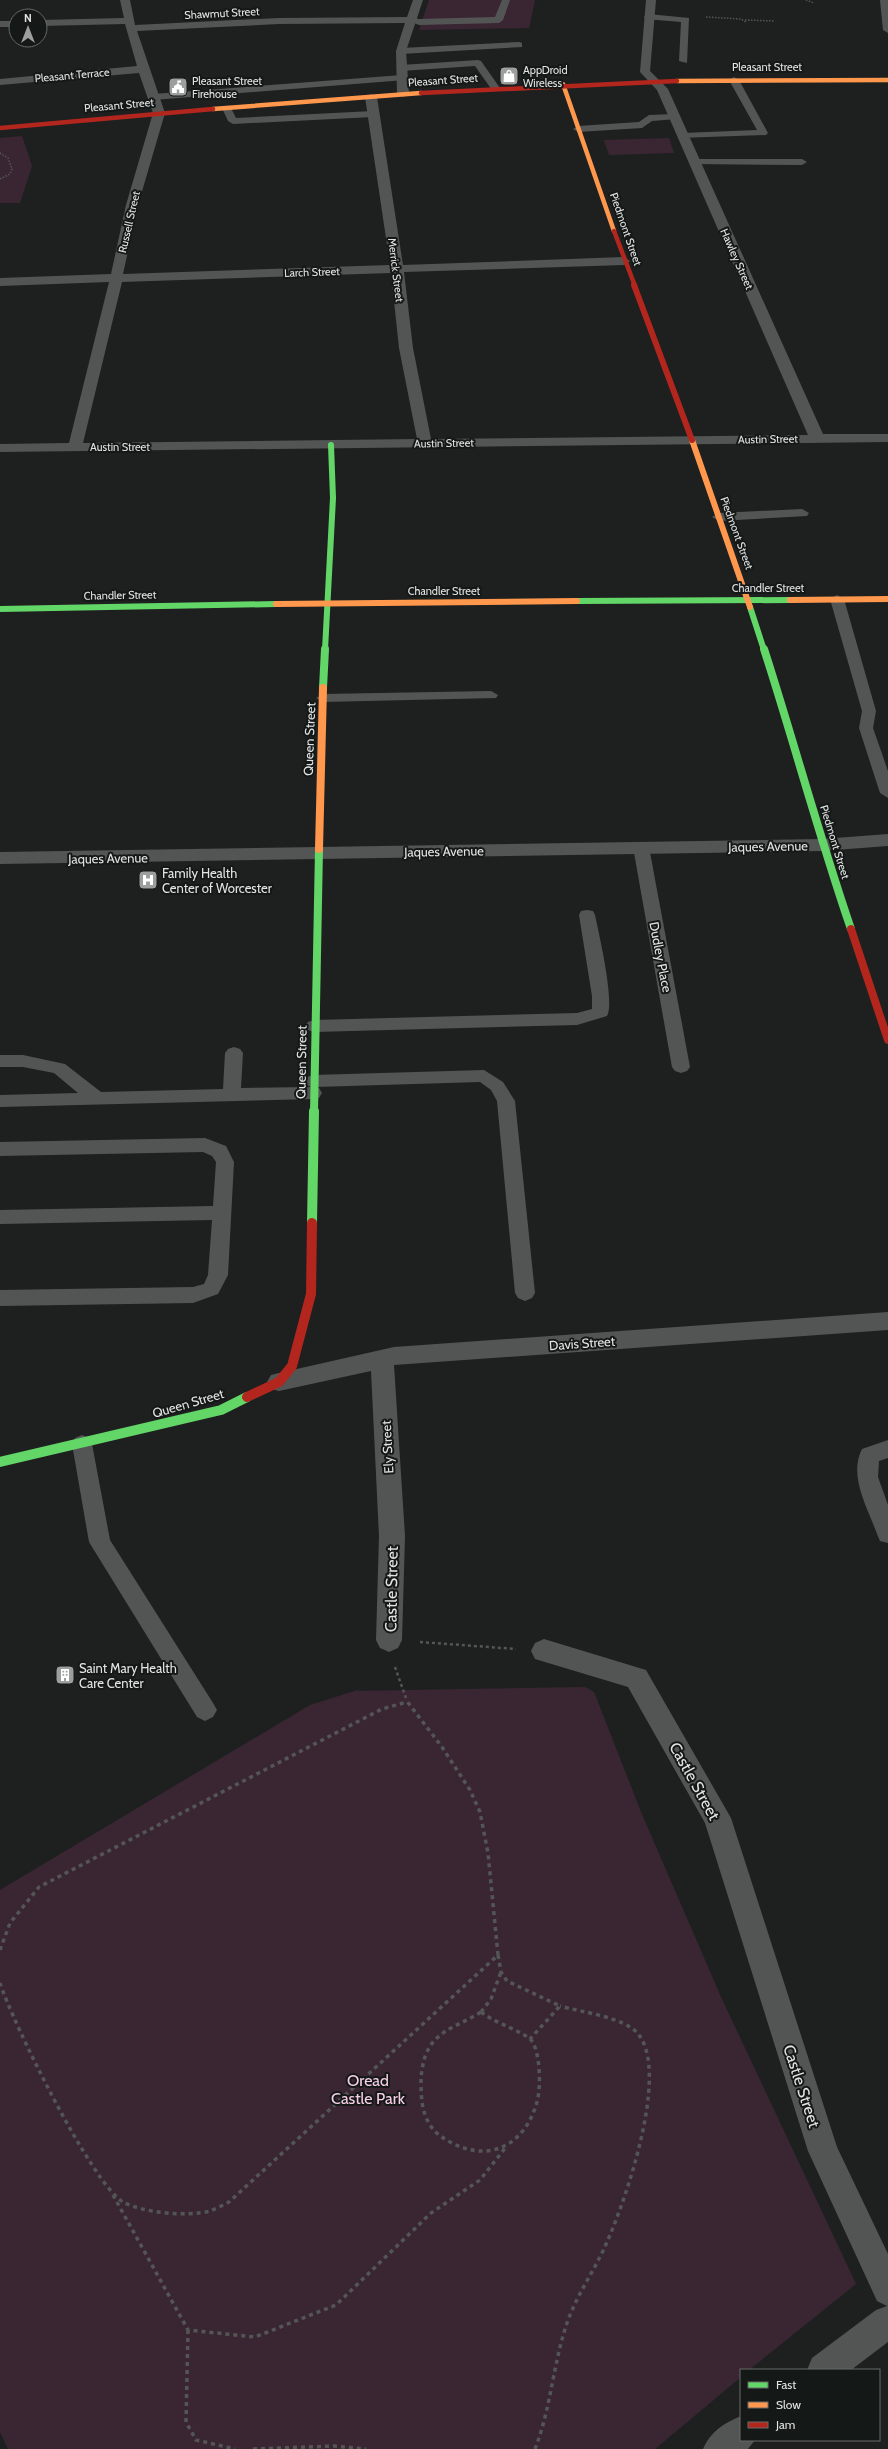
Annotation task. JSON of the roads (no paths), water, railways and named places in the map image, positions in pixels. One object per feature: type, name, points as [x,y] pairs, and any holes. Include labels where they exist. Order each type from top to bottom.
[{"type":"street","points":[[125,0],[130,25],[143,69],[159,113]]},
{"type":"street","points":[[403,94],[401,51],[410,20],[418,0]]},
{"type":"street","name":"Hawley Street","points":[[651,0],[648,17],[645,72],[662,89],[817,438]]},
{"type":"street","points":[[886,2],[888,30]]},
{"type":"street","name":"Shawmut Street","points":[[48,23],[130,25],[410,20]]},
{"type":"street","name":"Pleasant Terrace","points":[[0,82],[143,69]]},
{"type":"street","name":"Pleasant Street","points":[[0,128],[159,113],[371,96],[563,84],[734,80],[888,80]]},
{"type":"street","name":"Piedmont Street","points":[[563,84],[624,261],[692,441],[748,601],[792,735],[822,845],[888,1040]]},
{"type":"street","name":"Merrick Street","points":[[371,96],[406,348],[425,443]]},
{"type":"street","name":"Russell Street","points":[[75,447],[116,279],[132,205],[159,113]]},
{"type":"street","name":"Larch Street","points":[[0,282],[624,261]]},
{"type":"street","name":"Austin Street","points":[[0,448],[331,446],[425,443],[888,438]]},
{"type":"street","name":"Queen Street","points":[[0,1462],[82,1444],[221,1410],[279,1382],[292,1366],[310,1294],[314,1026],[324,698],[330,603],[333,498],[331,446]]},
{"type":"street","name":"Chandler Street","points":[[0,610],[330,603],[888,599]]},
{"type":"street","name":"Jaques Avenue","points":[[0,858],[822,845],[888,840]]},
{"type":"street","name":"Davis Street","points":[[279,1382],[382,1358],[888,1321]]},
{"type":"street","name":"Ely Street","points":[[382,1358],[392,1536]]},
{"type":"street","name":"Castle Street","points":[[389,1640],[392,1536]]},
{"type":"street","name":"Castle Street","points":[[544,1651],[637,1678],[717,1818],[823,2151],[888,2290]]},
{"type":"street","points":[[825,2369],[888,2322]]},
{"type":"street","points":[[720,2449],[740,2434]]},
{"type":"lane","points":[[410,20],[419,22],[499,20],[506,0]]},
{"type":"lane","points":[[648,17],[686,20],[684,62]]},
{"type":"lane","points":[[401,51],[519,44]]},
{"type":"lane","points":[[153,97],[401,73],[478,63],[487,74],[495,88]]},
{"type":"lane","points":[[683,136],[763,133],[734,80]]},
{"type":"lane","points":[[227,108],[233,121],[373,114]]},
{"type":"lane","points":[[578,129],[642,125],[649,118],[674,117]]},
{"type":"lane","points":[[695,162],[802,162]]},
{"type":"lane","points":[[719,517],[802,513]]},
{"type":"lane","points":[[837,600],[870,711],[866,728],[888,793]]},
{"type":"lane","points":[[324,698],[491,695]]},
{"type":"lane","name":"Dudley Place","points":[[641,847],[681,1067]]},
{"type":"lane","points":[[314,1026],[578,1019],[601,1012],[601,996],[587,915]]},
{"type":"lane","points":[[232,1096],[234,1053]]},
{"type":"lane","points":[[0,1061],[22,1061],[58,1068],[98,1099]]},
{"type":"lane","points":[[0,1101],[232,1096],[313,1087],[484,1076],[497,1086],[506,1101],[525,1292]]},
{"type":"lane","points":[[0,1149],[205,1145],[219,1151],[225,1162],[218,1275],[211,1288],[193,1295],[0,1298]]},
{"type":"lane","points":[[0,1217],[222,1213]]},
{"type":"lane","points":[[82,1444],[100,1542],[204,1710]]},
{"type":"lane","points":[[888,1449],[868,1455],[867,1477],[888,1534]]},
{"type":"place","name":"AppDroid Wireless","points":[[509,76]]},
{"type":"place","name":"Pleasant Street Firehouse","points":[[178,87]]},
{"type":"place","name":"Family Health Center of Worcester","points":[[148,880]]},
{"type":"place","name":"Saint Mary Health Care Center","points":[[65,1675]]},
{"type":"park label","name":"Oread Castle Park","points":[[368,2089]]}]
